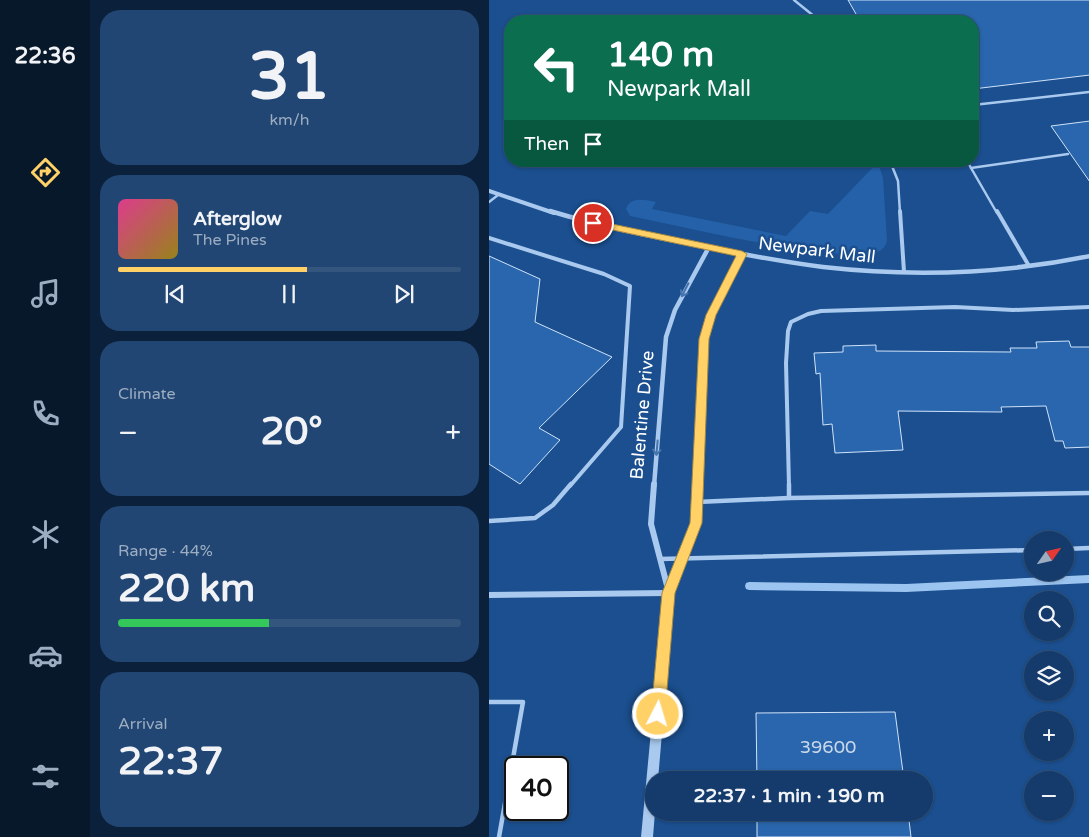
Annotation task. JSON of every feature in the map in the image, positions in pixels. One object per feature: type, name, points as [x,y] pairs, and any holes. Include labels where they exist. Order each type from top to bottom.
[{"type":"street","name":"Newpark Mall","points":[[489,191],[545,210],[593,223],[742,254],[844,269],[945,272],[1029,266],[1089,256]]},
{"type":"street","name":"Balentine Drive","points":[[669,593],[651,524],[666,337],[675,310],[709,247]]},
{"type":"street","name":"Balentine Drive","points":[[647,837],[669,593],[696,523],[704,339],[711,315],[742,254]]},
{"type":"street","points":[[489,595],[669,593]]},
{"type":"lane","points":[[794,0],[814,15]]},
{"type":"lane","points":[[979,104],[1089,92]]},
{"type":"lane","points":[[979,167],[1067,154]]},
{"type":"lane","points":[[892,167],[898,181],[904,272]]},
{"type":"lane","points":[[978,167],[971,168],[1029,266]]},
{"type":"lane","points":[[489,202],[498,195]]},
{"type":"lane","points":[[489,238],[604,274],[629,286],[621,427],[553,505],[541,514],[535,518],[489,521]]},
{"type":"lane","points":[[789,498],[786,363],[788,331],[791,322],[808,314],[821,311],[955,307],[1013,310],[1089,306]]},
{"type":"lane","points":[[697,502],[789,498],[1089,493]]},
{"type":"lane","points":[[1074,549],[1089,548]]},
{"type":"lane","points":[[660,559],[1024,550]]},
{"type":"lane","points":[[489,702],[523,702],[499,837]]},
{"type":"shaded area","points":[[873,167],[880,167],[883,178],[887,240],[882,249],[872,254],[843,254],[752,241],[630,216],[626,209],[631,202],[648,200],[656,202],[652,209],[786,236],[810,211],[828,214]]},
{"type":"building","points":[[848,0],[1090,0],[1090,75],[979,88],[979,15],[857,15]]},
{"type":"building","points":[[1090,121],[1090,182],[1051,126]]},
{"type":"building","points":[[489,256],[540,279],[535,322],[612,357],[539,428],[560,440],[520,484],[489,464]]},
{"type":"building","points":[[1069,341],[1071,347],[1090,347],[1090,447],[1065,448],[1063,441],[1055,441],[1046,406],[1001,407],[1002,412],[898,411],[903,450],[835,453],[832,424],[823,425],[820,373],[816,374],[814,353],[843,352],[843,346],[876,345],[876,351],[1011,352],[1010,348],[1037,348],[1036,342]]},
{"type":"building","points":[[895,712],[903,771],[757,771],[756,713]]},
{"type":"building","points":[[757,821],[909,821],[911,837],[757,837]]},
{"type":"waterway","points":[[749,586],[906,588],[1090,579]]},
{"type":"route","points":[[593,223],[742,254],[711,315],[704,339],[696,523],[669,593],[658,714]]}]
